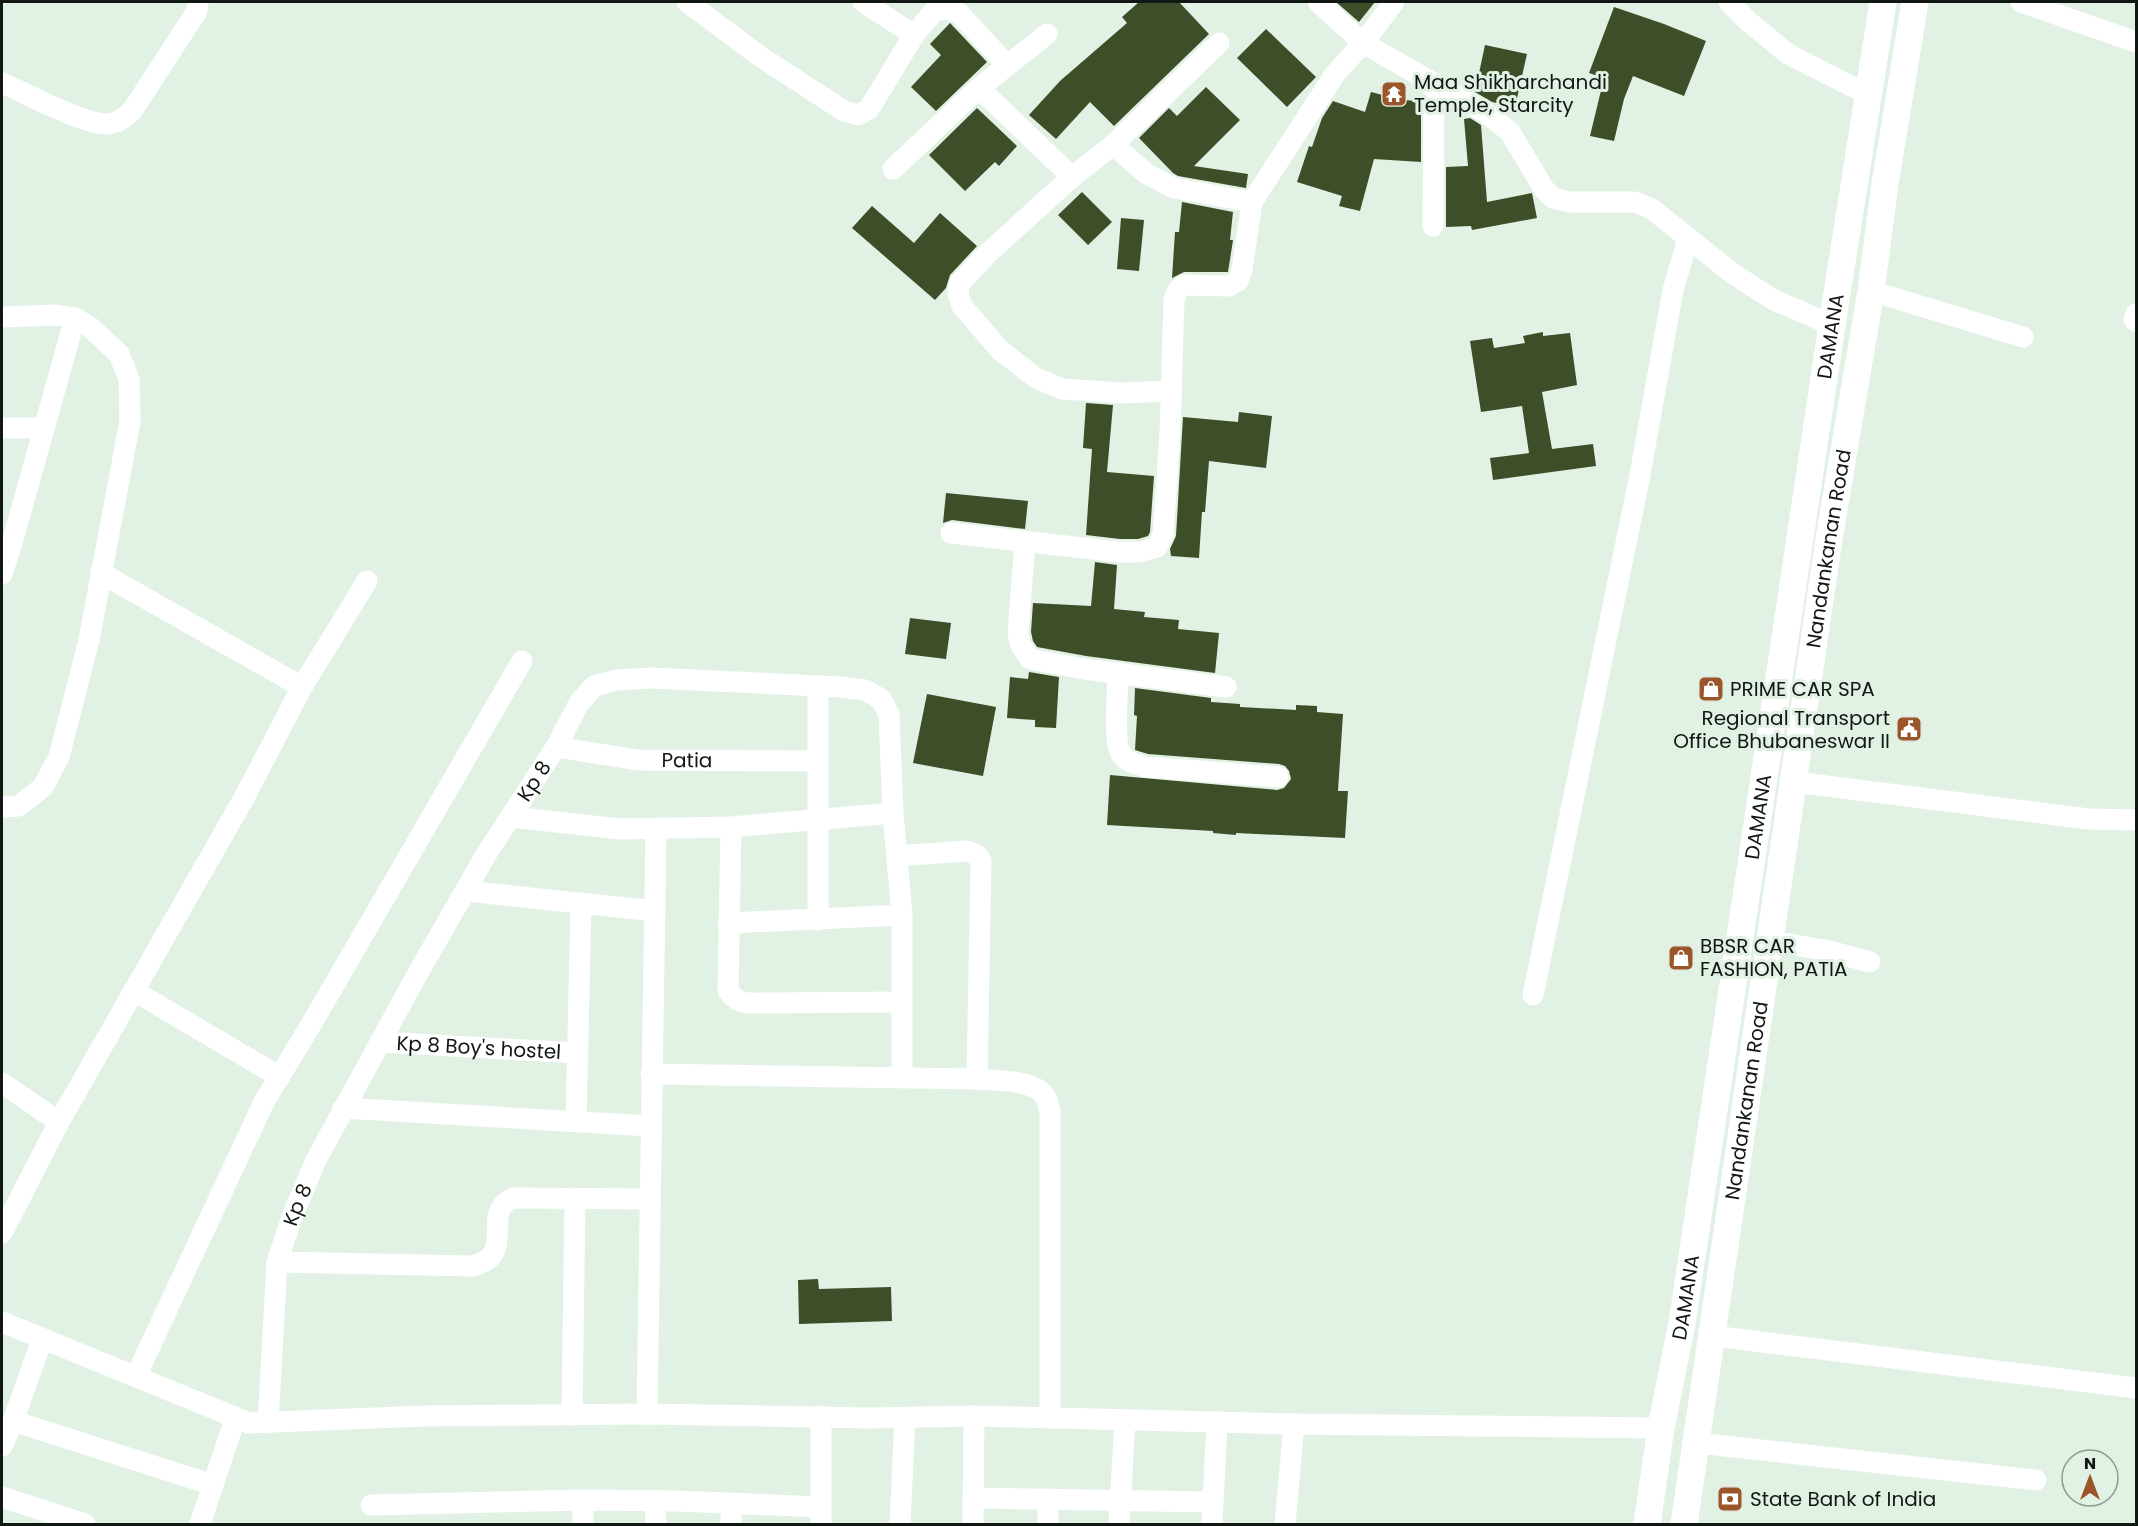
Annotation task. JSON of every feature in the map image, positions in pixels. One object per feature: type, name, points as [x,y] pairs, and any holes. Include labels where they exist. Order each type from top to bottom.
[{"type":"main road","name":"DAMANA","points":[[1647,1524],[1661,1428],[1682,1323],[1832,325],[1883,2]]},
{"type":"main road","name":"Nandankanan Road","points":[[1684,1524],[1829,539],[1871,291],[1885,184],[1915,2]]},
{"type":"main road","points":[[1710,1132],[1742,1136]]},
{"type":"street","points":[[2,82],[90,122],[107,124],[121,121],[132,111],[197,11],[198,2]]},
{"type":"street","points":[[687,2],[761,57],[844,111],[858,115],[869,109],[914,35],[935,10],[945,5],[959,13],[1007,65]]},
{"type":"street","points":[[863,2],[914,35]]},
{"type":"street","points":[[1318,2],[1363,44],[1486,113],[1510,132],[1544,189],[1553,198],[1570,202],[1635,202],[1652,209],[1732,273],[1772,299],[1832,325]]},
{"type":"street","points":[[951,533],[1119,552],[1140,552],[1157,547],[1162,536],[1170,434],[1174,300],[1178,290],[1184,285],[1229,286],[1238,281],[1242,270],[1252,202],[1335,74],[1363,44],[1394,2]]},
{"type":"street","points":[[1729,2],[1788,54],[1869,95]]},
{"type":"street","points":[[2021,2],[2136,42]]},
{"type":"street","points":[[894,169],[979,88],[1047,34]]},
{"type":"street","points":[[1172,391],[1121,393],[1062,389],[1036,378],[1000,350],[962,306],[958,293],[959,284],[987,254],[1072,177],[1113,145],[1219,43]]},
{"type":"street","points":[[1433,226],[1434,84]]},
{"type":"street","points":[[979,88],[1072,177]]},
{"type":"street","points":[[1113,145],[1147,174],[1174,188],[1252,202]]},
{"type":"street","points":[[1533,995],[1639,480],[1673,290],[1688,239]]},
{"type":"street","points":[[1871,291],[2023,337]]},
{"type":"street","points":[[2136,314],[2134,320],[2136,321]]},
{"type":"street","points":[[2,317],[56,315],[75,318],[90,327],[119,354],[129,379],[130,421],[89,640],[59,757],[43,787],[19,806],[2,807]]},
{"type":"street","points":[[2,574],[10,519],[44,428],[75,318]]},
{"type":"street","points":[[2,428],[44,428]]},
{"type":"street","points":[[1025,542],[1018,633],[1021,646],[1030,659],[1118,674],[1226,687]]},
{"type":"street","points":[[101,573],[302,687]]},
{"type":"street","points":[[2,1233],[59,1122],[244,798],[302,687],[367,581]]},
{"type":"street","points":[[136,1376],[264,1102],[522,661]]},
{"type":"street","points":[[1118,674],[1116,741],[1120,754],[1130,762],[1146,767],[1278,777]]},
{"type":"street","name":"Kp 8","points":[[268,1423],[277,1262],[292,1217],[316,1160],[466,891],[556,747],[579,703],[594,686],[617,680],[651,678],[865,690],[880,699],[889,714],[893,813],[902,915],[902,1077]]},
{"type":"street","points":[[818,686],[818,920]]},
{"type":"street","name":"Patia","points":[[556,747],[638,760],[818,761]]},
{"type":"street","points":[[1794,782],[2089,819],[2136,820]]},
{"type":"street","points":[[511,817],[620,829],[731,826],[893,813]]},
{"type":"street","points":[[731,826],[728,990],[732,996],[741,1002],[902,1002]]},
{"type":"street","points":[[647,1414],[656,828]]},
{"type":"street","points":[[897,856],[967,851],[977,855],[981,861],[977,1079]]},
{"type":"street","points":[[466,891],[655,912]]},
{"type":"street","points":[[576,1120],[581,903]]},
{"type":"street","points":[[728,922],[902,915]]},
{"type":"street","points":[[1771,941],[1829,951],[1870,962]]},
{"type":"street","points":[[134,991],[280,1077]]},
{"type":"street","name":"Kp 8 Boy's hostel","points":[[380,1042],[578,1053]]},
{"type":"street","points":[[651,1074],[977,1079],[1028,1084],[1039,1088],[1047,1098],[1050,1112],[1050,1418]]},
{"type":"street","points":[[2,1083],[59,1122]]},
{"type":"street","points":[[343,1108],[650,1126]]},
{"type":"street","points":[[277,1262],[472,1266],[485,1263],[493,1257],[497,1244],[499,1210],[503,1202],[513,1198],[650,1199]]},
{"type":"street","points":[[572,1415],[575,1198]]},
{"type":"street","points":[[2,1322],[249,1423],[425,1416],[647,1414],[905,1418],[974,1416],[1294,1424],[1661,1428]]},
{"type":"street","points":[[1713,1336],[2136,1388]]},
{"type":"street","points":[[2,1446],[42,1340]]},
{"type":"street","points":[[371,1504],[655,1501],[731,1514],[821,1516],[821,1416]]},
{"type":"street","points":[[973,1524],[974,1416]]},
{"type":"street","points":[[900,1524],[905,1418]]},
{"type":"street","points":[[200,1524],[235,1419]]},
{"type":"street","points":[[1119,1524],[1125,1420]]},
{"type":"street","points":[[13,1421],[213,1485]]},
{"type":"street","points":[[1212,1524],[1217,1422]]},
{"type":"street","points":[[1285,1524],[1294,1424]]},
{"type":"street","points":[[1697,1443],[2036,1480]]},
{"type":"street","points":[[2,1497],[84,1524]]},
{"type":"street","points":[[973,1498],[1213,1502]]},
{"type":"street","points":[[1048,1499],[1048,1524]]},
{"type":"street","points":[[583,1500],[583,1524]]},
{"type":"street","points":[[655,1501],[656,1524]]},
{"type":"building","points":[[1139,2],[1179,2],[1209,34],[1114,126],[1090,102],[1056,139],[1029,115],[1060,81],[1127,23],[1122,17]]},
{"type":"building","points":[[1336,2],[1375,2],[1359,22]]},
{"type":"building","points":[[1614,7],[1706,41],[1684,96],[1633,76],[1624,99],[1614,141],[1590,136],[1604,78],[1589,73]]},
{"type":"building","points":[[950,23],[987,62],[936,111],[911,87],[941,55],[930,44]]},
{"type":"building","points":[[1266,29],[1316,77],[1287,107],[1237,58]]},
{"type":"building","points":[[1485,45],[1527,54],[1515,107],[1492,102],[1475,92]]},
{"type":"building","points":[[1206,87],[1240,120],[1194,166],[1248,174],[1246,188],[1178,176],[1139,138],[1169,108],[1177,116]]},
{"type":"building","points":[[1371,92],[1402,100],[1421,101],[1421,162],[1374,159],[1360,211],[1339,206],[1342,196],[1297,182],[1309,146],[1312,147],[1322,118],[1333,101],[1365,112]]},
{"type":"building","points":[[977,108],[1017,146],[999,166],[995,162],[965,191],[929,155]]},
{"type":"building","points":[[1470,118],[1481,125],[1487,202],[1532,193],[1537,218],[1472,230],[1471,226],[1446,227],[1446,167],[1468,166],[1464,119]]},
{"type":"building","points":[[1082,192],[1112,222],[1088,245],[1058,215]]},
{"type":"building","points":[[1182,202],[1233,212],[1230,240],[1233,240],[1228,272],[1184,272],[1172,278],[1175,232],[1179,232]]},
{"type":"building","points":[[872,206],[914,243],[940,213],[977,246],[950,275],[946,288],[935,300],[852,228]]},
{"type":"building","points":[[1121,218],[1144,220],[1139,271],[1117,269]]},
{"type":"building","points":[[1543,332],[1543,336],[1570,333],[1577,385],[1542,392],[1552,449],[1593,444],[1596,466],[1493,480],[1490,458],[1529,453],[1522,406],[1481,412],[1470,341],[1492,338],[1494,348],[1525,343],[1523,336]]},
{"type":"building","points":[[1086,403],[1113,405],[1107,472],[1154,476],[1148,536],[1138,539],[1120,539],[1086,535],[1092,449],[1083,448]]},
{"type":"building","points":[[1239,412],[1272,416],[1266,468],[1209,461],[1199,558],[1171,556],[1170,549],[1176,536],[1183,417],[1238,422]]},
{"type":"building","points":[[946,493],[1028,501],[1025,529],[952,520],[943,523]]},
{"type":"building","points":[[1095,562],[1117,565],[1114,609],[1145,612],[1144,617],[1179,620],[1178,629],[1219,633],[1215,673],[1086,656],[1037,647],[1031,632],[1033,603],[1091,606]]},
{"type":"building","points":[[910,618],[951,623],[946,659],[905,654]]},
{"type":"building","points":[[1029,672],[1059,677],[1056,728],[1035,727],[1035,720],[1007,718],[1010,677],[1028,679]]},
{"type":"building","points":[[1135,688],[1211,698],[1211,702],[1240,704],[1240,707],[1296,710],[1296,705],[1317,706],[1317,712],[1343,714],[1338,791],[1348,791],[1345,838],[1236,833],[1236,835],[1213,833],[1213,831],[1107,825],[1110,775],[1277,790],[1284,788],[1291,779],[1285,766],[1279,764],[1148,754],[1135,750],[1137,716],[1134,715]]},
{"type":"building","points":[[927,694],[996,707],[983,776],[913,763]]},
{"type":"building","points":[[818,1279],[819,1289],[891,1287],[892,1321],[799,1324],[798,1280]]},
{"type":"place","name":"Maa Shikharchandi Temple, Starcity","points":[[1394,94]]},
{"type":"place","name":"PRIME CAR SPA","points":[[1711,689]]},
{"type":"place","name":"Regional Transport Office Bhubaneswar II","points":[[1909,729]]},
{"type":"place","name":"BBSR CAR FASHION, PATIA","points":[[1681,958]]},
{"type":"place","name":"State Bank of India","points":[[1730,1499]]}]
